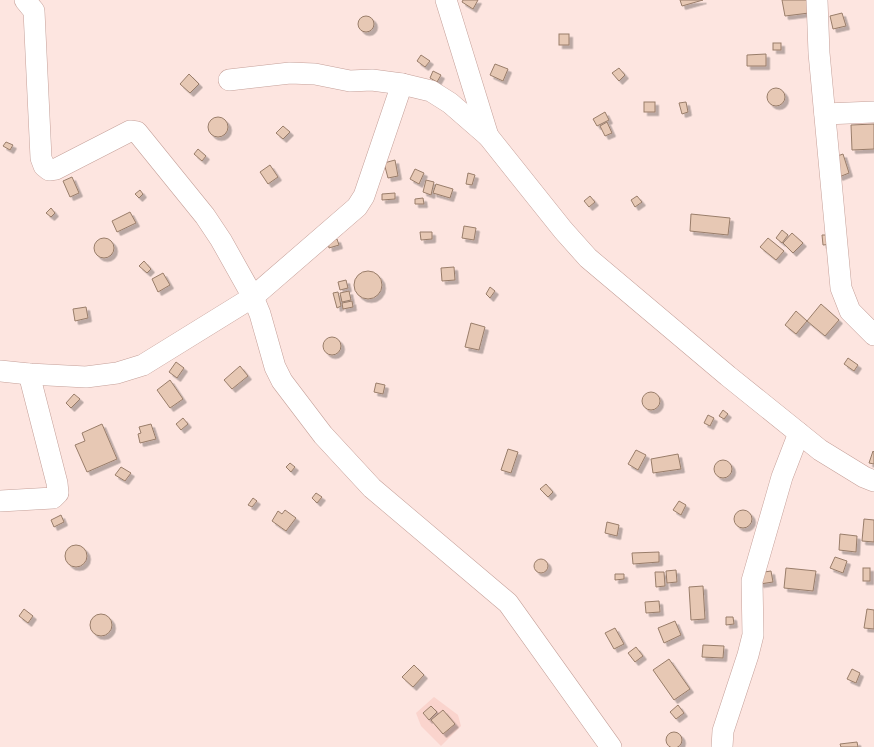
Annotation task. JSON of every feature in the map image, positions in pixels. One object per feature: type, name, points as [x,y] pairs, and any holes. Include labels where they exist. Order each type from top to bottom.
[{"type":"street","points":[[26,0],[34,11],[41,158],[44,166],[49,170],[56,169],[130,131],[137,132],[205,216],[221,240],[253,297],[260,314],[275,367],[282,381],[323,435],[372,488],[508,603],[611,747]]},
{"type":"street","points":[[446,0],[488,136]]},
{"type":"street","points":[[817,0],[824,114],[841,288],[850,311],[874,335]]},
{"type":"street","points":[[229,80],[290,73],[315,74],[350,81],[372,80],[402,84],[431,91],[450,103],[488,136],[563,230],[588,258],[728,376],[820,450],[864,477],[874,481]]},
{"type":"street","points":[[0,371],[29,374],[86,376],[117,373],[136,367],[253,297],[357,207],[364,196],[402,84]]},
{"type":"street","points":[[824,114],[874,112]]},
{"type":"street","points":[[0,501],[53,498],[58,494],[57,483],[29,374]]},
{"type":"street","points":[[722,747],[723,731],[753,635],[752,581],[782,477],[799,433]]},
{"type":"shaded area","points":[[434,697],[458,715],[461,726],[441,746],[421,726],[416,713]]},
{"type":"building","points":[[463,0],[478,0],[473,9],[462,2]]},
{"type":"building","points":[[680,0],[703,0],[682,6]]},
{"type":"building","points":[[782,0],[807,0],[809,13],[785,16]]},
{"type":"building","points":[[842,13],[846,26],[833,29],[830,16]]},
{"type":"building","points":[[363,16],[369,16],[374,21],[372,30],[369,32],[363,32],[358,27],[358,21]]},
{"type":"building","points":[[559,34],[569,34],[569,45],[559,45]]},
{"type":"building","points":[[773,43],[781,43],[781,50],[773,50]]},
{"type":"building","points":[[766,54],[766,66],[747,66],[747,55]]},
{"type":"building","points":[[421,55],[430,61],[425,67],[417,61]]},
{"type":"building","points":[[495,64],[508,69],[503,81],[490,75]]},
{"type":"building","points":[[619,68],[625,75],[619,81],[612,73]]},
{"type":"building","points":[[433,71],[441,75],[437,82],[430,78]]},
{"type":"building","points":[[189,74],[199,84],[190,93],[180,84]]},
{"type":"building","points":[[776,88],[780,89],[784,93],[784,101],[780,105],[776,106],[772,105],[768,101],[767,97],[768,93],[772,89]]},
{"type":"building","points":[[644,102],[655,102],[655,112],[644,112]]},
{"type":"building","points":[[686,102],[688,112],[682,114],[679,103]]},
{"type":"building","points":[[605,112],[609,120],[597,126],[593,119]]},
{"type":"building","points":[[218,117],[225,120],[228,127],[225,134],[218,137],[211,134],[208,127],[211,120]]},
{"type":"building","points":[[607,122],[612,133],[605,136],[600,126]]},
{"type":"building","points":[[874,124],[874,149],[852,150],[851,125]]},
{"type":"building","points":[[283,126],[290,132],[283,139],[276,133]]},
{"type":"building","points":[[6,142],[13,145],[10,150],[3,146]]},
{"type":"building","points":[[198,149],[206,156],[202,161],[194,154]]},
{"type":"building","points":[[843,154],[849,173],[839,177],[832,158]]},
{"type":"building","points":[[395,160],[398,176],[388,178],[384,163]]},
{"type":"building","points":[[270,165],[278,177],[268,184],[260,172]]},
{"type":"building","points":[[415,169],[424,173],[419,184],[410,179]]},
{"type":"building","points":[[468,173],[475,175],[472,185],[466,184]]},
{"type":"building","points":[[72,177],[79,193],[70,197],[63,181]]},
{"type":"building","points":[[426,180],[434,182],[431,195],[423,192]]},
{"type":"building","points":[[436,184],[453,189],[450,198],[433,193]]},
{"type":"building","points":[[140,190],[143,194],[139,198],[135,194]]},
{"type":"building","points":[[395,193],[395,199],[382,200],[382,194]]},
{"type":"building","points":[[590,196],[595,202],[589,207],[584,201]]},
{"type":"building","points":[[637,196],[642,202],[635,207],[631,200]]},
{"type":"building","points":[[423,198],[424,204],[415,204],[415,199]]},
{"type":"building","points":[[51,208],[55,213],[51,217],[46,213]]},
{"type":"building","points":[[130,212],[136,223],[117,232],[112,221]]},
{"type":"building","points":[[691,214],[730,218],[728,235],[690,231]]},
{"type":"building","points":[[464,226],[476,228],[474,240],[462,238]]},
{"type":"building","points":[[782,230],[788,235],[782,243],[776,238]]},
{"type":"building","points":[[420,232],[432,232],[432,239],[421,240]]},
{"type":"building","points":[[792,233],[803,243],[793,253],[783,243]]},
{"type":"building","points":[[822,235],[833,235],[833,244],[823,245]]},
{"type":"building","points":[[104,238],[111,241],[114,248],[111,255],[104,258],[97,255],[94,248],[97,241]]},
{"type":"building","points":[[768,238],[784,251],[776,260],[760,247]]},
{"type":"building","points":[[337,239],[339,245],[329,248],[328,241]]},
{"type":"building","points":[[144,261],[151,269],[147,273],[139,266]]},
{"type":"building","points":[[454,267],[455,280],[442,281],[441,268]]},
{"type":"building","points":[[368,271],[378,275],[382,285],[378,295],[368,299],[358,295],[354,285],[358,275]]},
{"type":"building","points":[[163,273],[170,285],[158,292],[152,279]]},
{"type":"building","points":[[346,280],[348,288],[340,290],[338,282]]},
{"type":"building","points":[[490,287],[495,291],[490,298],[486,294]]},
{"type":"building","points":[[349,291],[351,300],[342,302],[340,293]]},
{"type":"building","points":[[338,292],[341,306],[337,308],[333,293]]},
{"type":"building","points":[[352,301],[353,307],[343,309],[342,303]]},
{"type":"building","points":[[821,304],[839,320],[825,336],[807,321]]},
{"type":"building","points":[[86,307],[88,318],[75,321],[73,309]]},
{"type":"building","points":[[796,311],[807,321],[796,334],[785,325]]},
{"type":"building","points":[[471,323],[485,327],[479,350],[465,347]]},
{"type":"building","points":[[332,337],[338,340],[341,346],[338,352],[332,355],[326,352],[323,346],[326,340]]},
{"type":"building","points":[[848,358],[858,365],[854,371],[844,364]]},
{"type":"building","points":[[176,362],[184,368],[177,378],[169,372]]},
{"type":"building","points":[[240,366],[248,376],[232,389],[224,380]]},
{"type":"building","points":[[170,380],[183,399],[170,408],[157,390]]},
{"type":"building","points":[[376,383],[385,385],[383,394],[374,392]]},
{"type":"building","points":[[651,392],[657,395],[660,401],[657,407],[651,410],[645,407],[642,401],[645,395]]},
{"type":"building","points":[[74,394],[80,399],[71,408],[66,403]]},
{"type":"building","points":[[723,410],[728,414],[724,419],[719,416]]},
{"type":"building","points":[[708,415],[714,418],[710,426],[704,423]]},
{"type":"building","points":[[183,418],[188,424],[181,430],[176,424]]},
{"type":"building","points":[[102,424],[117,459],[87,472],[75,445],[85,441],[82,433]]},
{"type":"building","points":[[151,424],[156,439],[140,443],[138,434],[141,433],[139,427]]},
{"type":"building","points":[[508,449],[518,452],[511,473],[501,470]]},
{"type":"building","points":[[636,450],[646,455],[638,470],[628,464]]},
{"type":"building","points":[[873,451],[874,452],[874,464],[869,463]]},
{"type":"building","points":[[678,454],[681,469],[653,473],[651,459]]},
{"type":"building","points":[[723,460],[729,463],[732,469],[729,475],[723,478],[717,475],[714,469],[717,463]]},
{"type":"building","points":[[290,463],[295,467],[291,472],[286,467]]},
{"type":"building","points":[[121,467],[131,473],[125,481],[115,475]]},
{"type":"building","points":[[546,484],[553,492],[548,497],[540,489]]},
{"type":"building","points":[[316,493],[322,497],[317,503],[312,498]]},
{"type":"building","points":[[253,498],[257,501],[252,507],[248,505]]},
{"type":"building","points":[[679,501],[686,505],[681,515],[673,510]]},
{"type":"building","points":[[285,510],[296,518],[286,531],[272,521],[278,511],[282,514]]},
{"type":"building","points":[[743,510],[749,513],[752,519],[749,525],[743,528],[737,525],[734,519],[737,513]]},
{"type":"building","points":[[61,515],[64,522],[54,527],[51,520]]},
{"type":"building","points":[[864,519],[874,520],[874,542],[862,541]]},
{"type":"building","points":[[607,522],[619,525],[617,536],[605,533]]},
{"type":"building","points":[[840,534],[857,536],[856,552],[839,550]]},
{"type":"building","points":[[76,545],[84,548],[87,556],[84,564],[76,567],[68,564],[65,556],[68,548]]},
{"type":"building","points":[[659,552],[659,562],[633,564],[632,553]]},
{"type":"building","points":[[835,557],[847,561],[843,573],[830,568]]},
{"type":"building","points":[[538,559],[544,559],[548,563],[548,569],[544,573],[538,573],[534,569],[534,563]]},
{"type":"building","points":[[786,568],[816,571],[813,591],[784,588]]},
{"type":"building","points":[[863,568],[870,568],[870,581],[863,581]]},
{"type":"building","points":[[676,570],[677,582],[667,583],[666,571]]},
{"type":"building","points":[[771,571],[773,582],[760,584],[758,573]]},
{"type":"building","points":[[655,572],[664,572],[665,586],[656,587]]},
{"type":"building","points":[[615,574],[624,574],[624,579],[615,580]]},
{"type":"building","points":[[703,586],[705,619],[691,620],[689,587]]},
{"type":"building","points":[[659,601],[660,612],[646,613],[645,602]]},
{"type":"building","points":[[24,609],[33,616],[28,623],[19,616]]},
{"type":"building","points":[[867,609],[874,610],[874,629],[864,628]]},
{"type":"building","points":[[101,614],[109,617],[112,625],[109,633],[101,636],[93,633],[90,625],[93,617]]},
{"type":"building","points":[[726,617],[733,617],[734,624],[726,625]]},
{"type":"building","points":[[675,621],[681,635],[664,643],[658,628]]},
{"type":"building","points":[[615,628],[624,644],[614,649],[605,633]]},
{"type":"building","points":[[703,645],[724,646],[723,658],[702,657]]},
{"type":"building","points":[[636,647],[643,656],[635,662],[628,653]]},
{"type":"building","points":[[669,659],[690,689],[674,700],[653,670]]},
{"type":"building","points":[[414,665],[424,675],[413,687],[402,677]]},
{"type":"building","points":[[852,669],[860,673],[856,683],[847,679]]},
{"type":"building","points":[[678,705],[684,713],[676,719],[670,712]]},
{"type":"building","points":[[431,706],[437,712],[429,720],[423,713]]},
{"type":"building","points":[[443,710],[455,724],[443,734],[431,720]]},
{"type":"building","points":[[671,732],[677,732],[682,737],[680,746],[677,748],[671,748],[666,743],[666,737]]},
{"type":"building","points":[[857,742],[858,747],[841,747],[840,744]]}]
